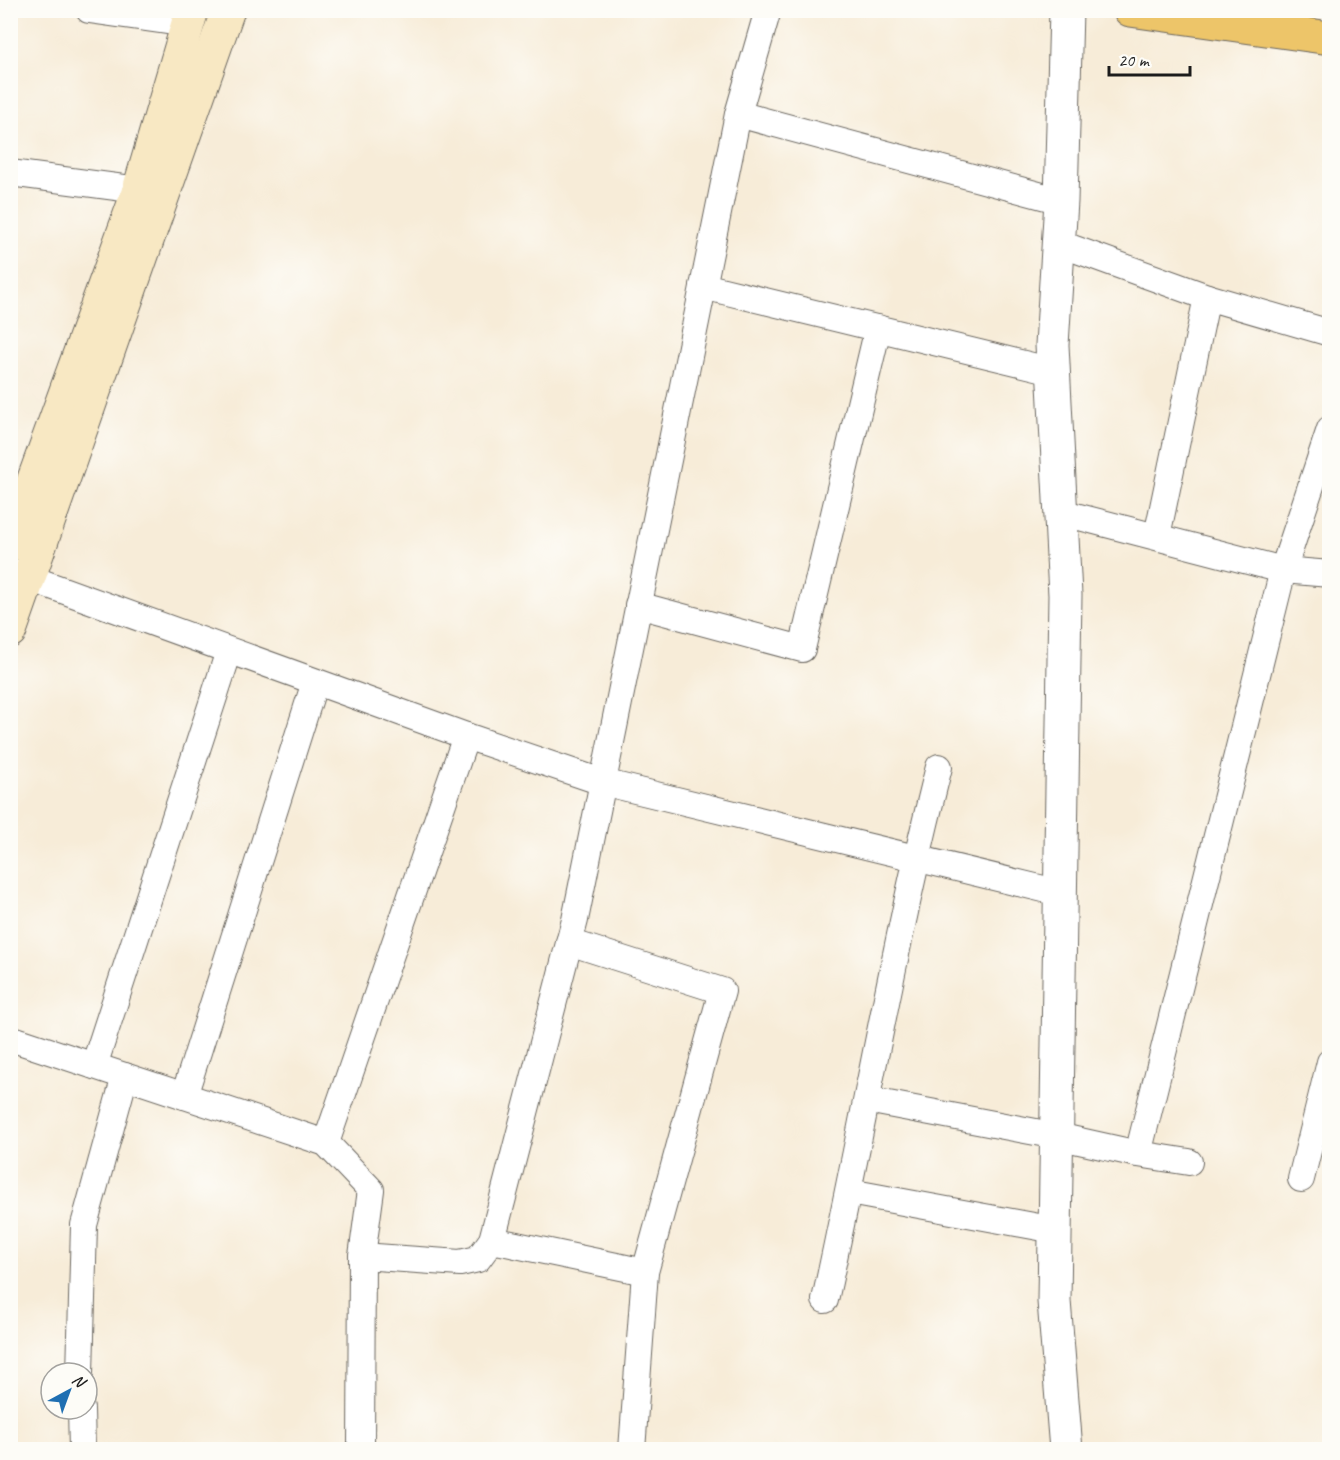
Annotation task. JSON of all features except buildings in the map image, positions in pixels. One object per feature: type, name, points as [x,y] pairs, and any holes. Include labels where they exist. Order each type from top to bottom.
[{"type":"main road","points":[[10,631],[20,574],[228,10]]},
{"type":"main road","points":[[1130,10],[1329,38]]},
{"type":"main road","points":[[10,545],[139,190],[190,17]]},
{"type":"street","points":[[89,10],[190,17]]},
{"type":"street","points":[[362,1256],[460,1263],[478,1259],[492,1240],[569,942],[738,114],[768,10]]},
{"type":"street","points":[[1066,10],[1060,201],[1052,345],[1065,595],[1054,1301],[1066,1449]]},
{"type":"street","points":[[738,114],[1060,201]]},
{"type":"street","points":[[10,173],[139,190]]},
{"type":"street","points":[[1058,243],[1207,297],[1329,333]]},
{"type":"street","points":[[703,286],[1053,371]]},
{"type":"street","points":[[1156,536],[1207,297]]},
{"type":"street","points":[[638,605],[802,649],[878,328]]},
{"type":"street","points":[[1138,1154],[1283,570],[1329,429]]},
{"type":"street","points":[[1060,512],[1283,570],[1329,574]]},
{"type":"street","points":[[20,574],[466,736],[602,782],[1060,893]]},
{"type":"street","points":[[94,1066],[229,651]]},
{"type":"street","points":[[184,1096],[315,682]]},
{"type":"street","points":[[326,1143],[466,736]]},
{"type":"street","points":[[825,1300],[916,858],[939,767]]},
{"type":"street","points":[[569,942],[722,991],[645,1272],[632,1449]]},
{"type":"street","points":[[10,1038],[326,1143],[370,1190],[362,1256],[361,1449]]},
{"type":"street","points":[[1301,1179],[1329,1062]]},
{"type":"street","points":[[80,1361],[84,1225],[125,1076]]},
{"type":"street","points":[[867,1100],[1189,1162]]},
{"type":"street","points":[[849,1192],[1055,1230]]},
{"type":"street","points":[[492,1240],[645,1272]]},
{"type":"street","points":[[81,1421],[81,1449]]}]
